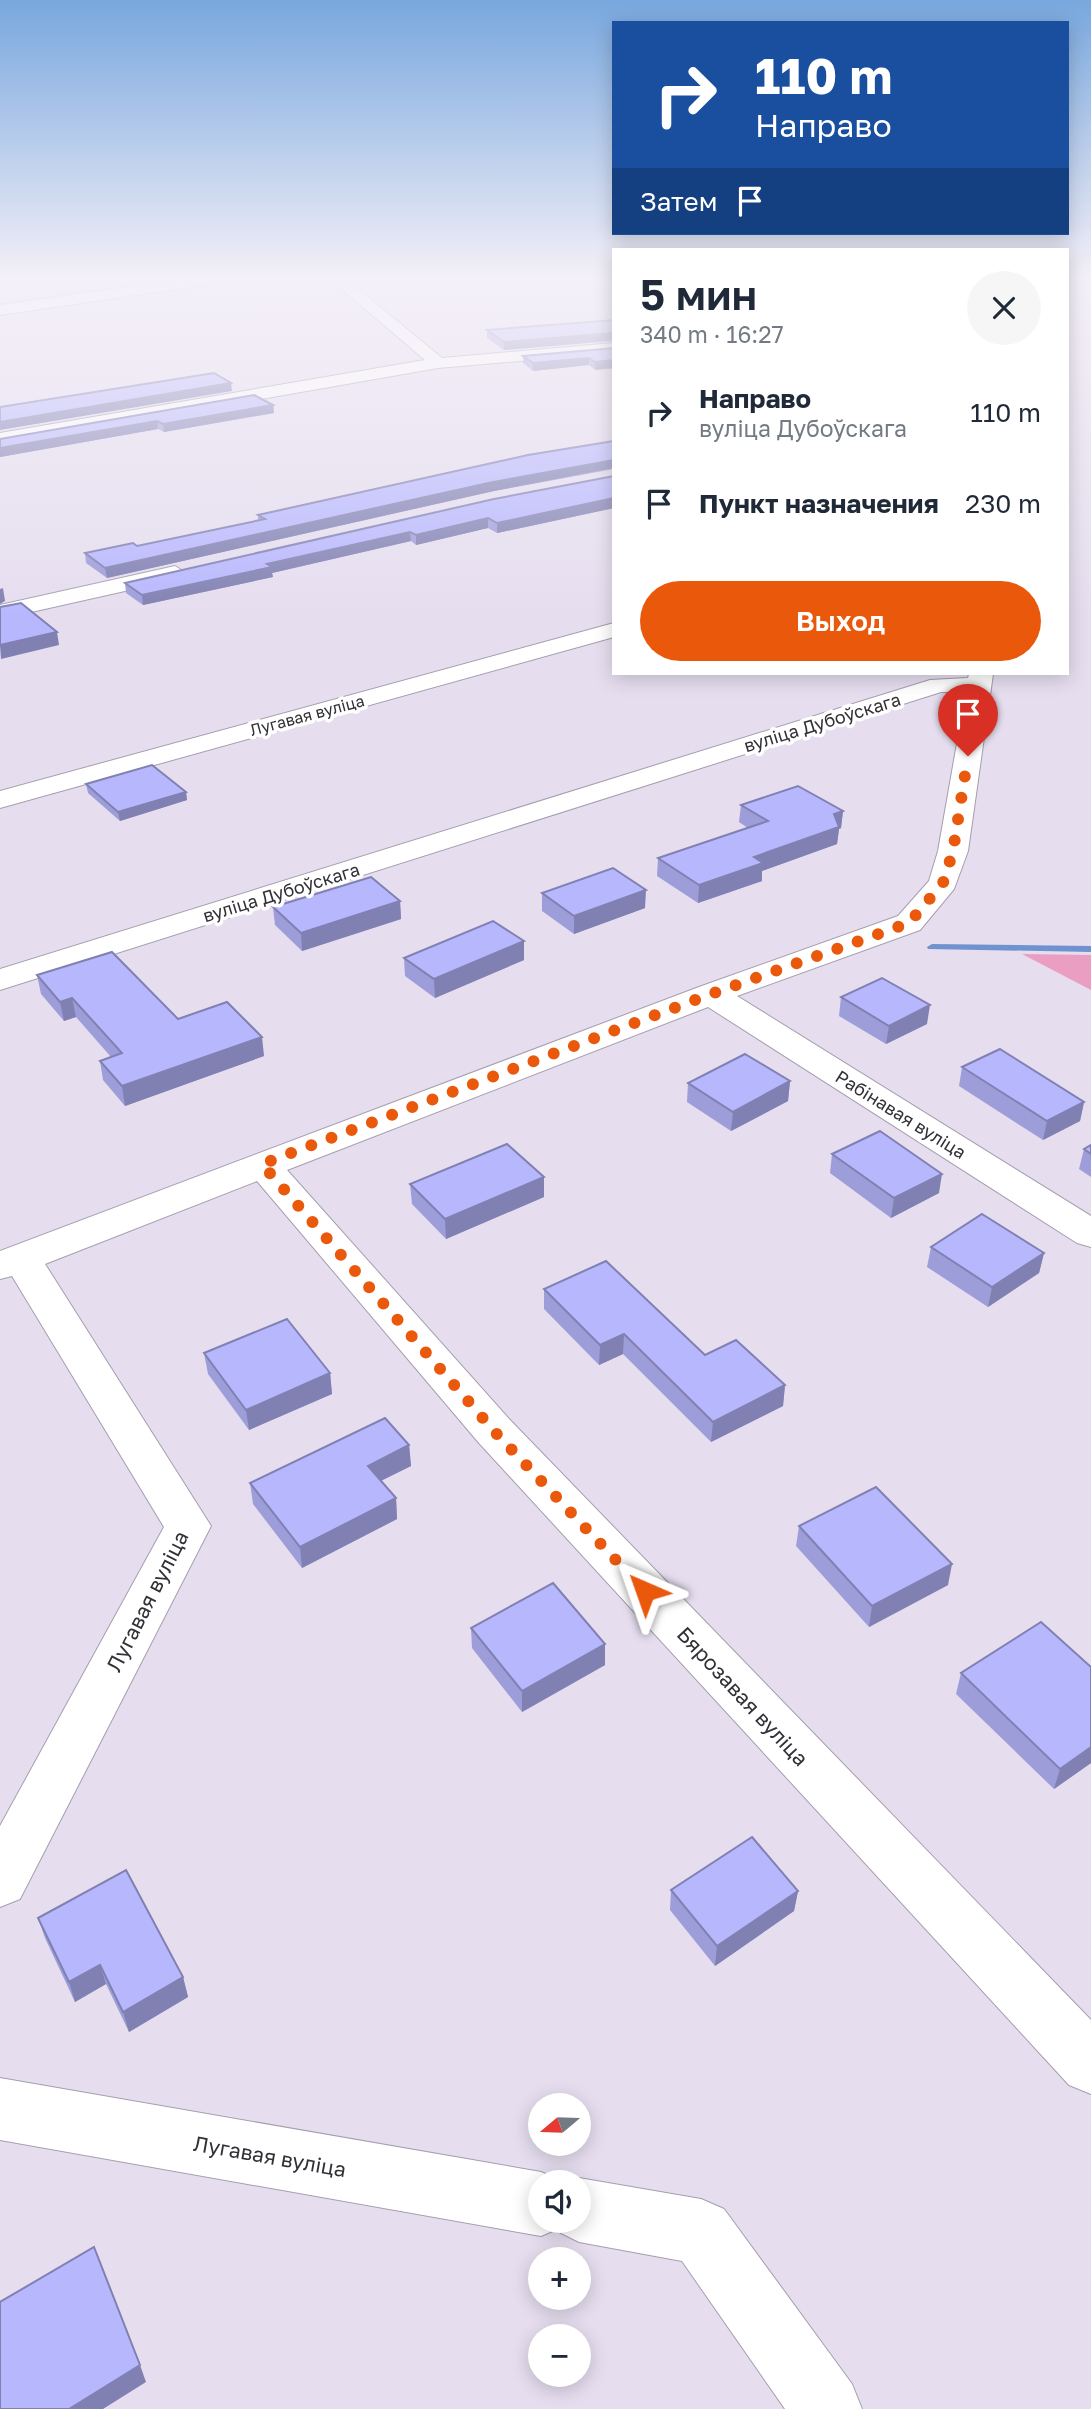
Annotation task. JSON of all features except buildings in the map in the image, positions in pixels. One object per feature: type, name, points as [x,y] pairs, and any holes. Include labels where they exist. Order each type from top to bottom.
[{"type":"street","points":[[0,439],[274,391]]},
{"type":"street","points":[[0,612],[200,567]]},
{"type":"street","name":"Лугавая вуліца","points":[[0,800],[612,632]]},
{"type":"street","name":"вуліца Дубоўскага","points":[[0,980],[939,685],[980,679],[953,851],[943,883],[909,923],[711,994],[11,1262]]},
{"type":"street","name":"Рабінавая вуліца","points":[[711,994],[1091,1234]]},
{"type":"street","name":"Бярозавая вуліца","points":[[262,1164],[495,1432],[1091,2064]]},
{"type":"street","name":"Лугавая вуліца","points":[[0,1881],[188,1526],[11,1262]]},
{"type":"street","name":"Лугавая вуліца","points":[[0,2109],[528,2202]]},
{"type":"street","points":[[591,2212],[701,2232],[827,2409]]},
{"type":"shaded area","points":[[1022,954],[1091,955],[1091,990]]},
{"type":"waterway","points":[[932,947],[1091,949]]},
{"type":"route","points":[[645,1591],[495,1432],[262,1164],[711,994],[909,923],[943,883],[953,851],[968,756]]}]
